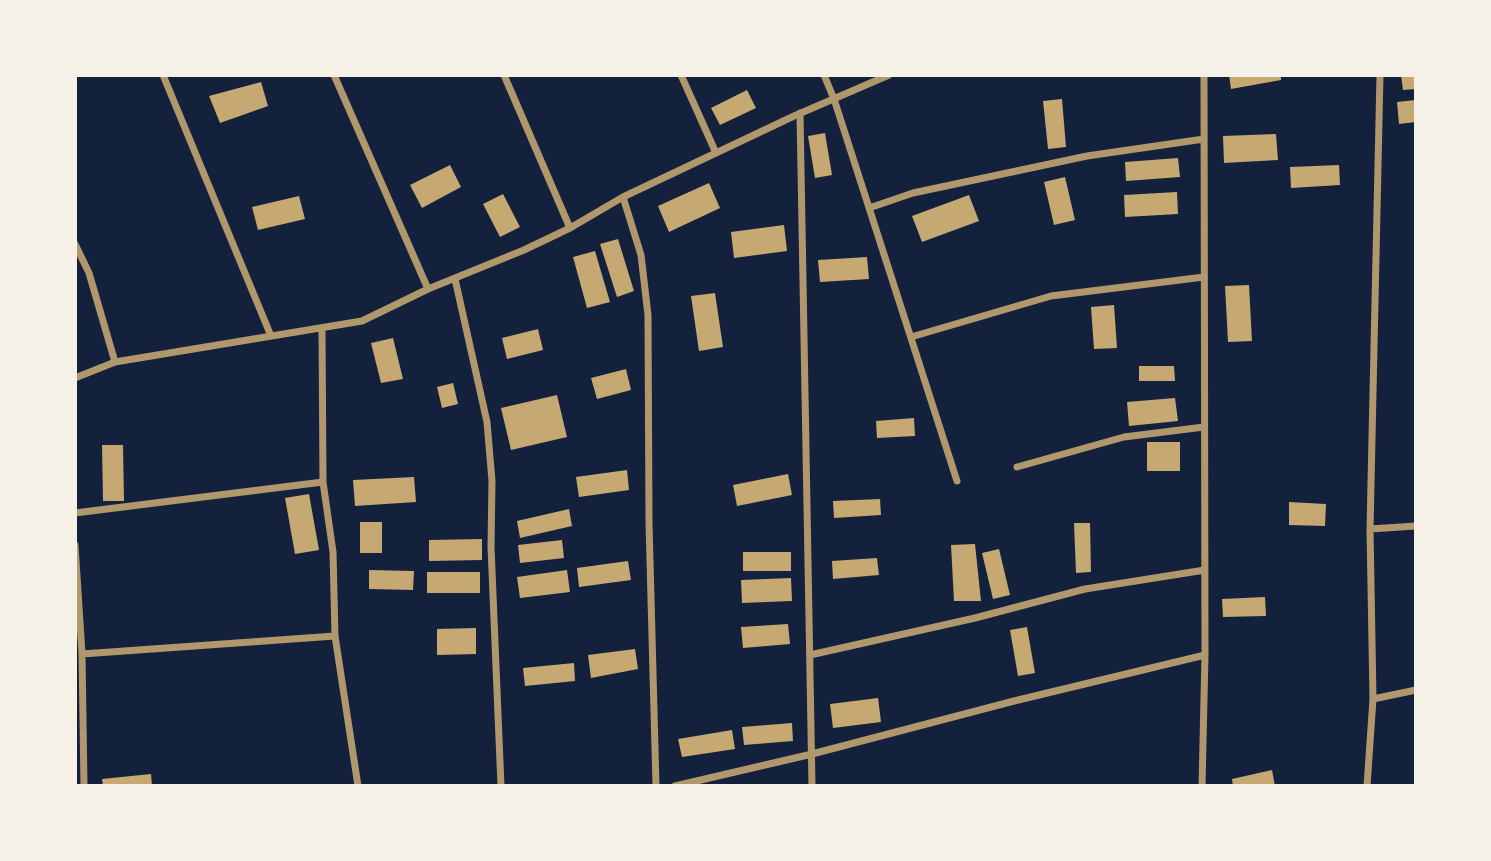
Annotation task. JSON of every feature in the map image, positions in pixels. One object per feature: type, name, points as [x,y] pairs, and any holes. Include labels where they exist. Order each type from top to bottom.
[{"type":"street","points":[[163,75],[271,336]]},
{"type":"street","points":[[334,75],[428,289]]},
{"type":"street","points":[[504,75],[570,228]]},
{"type":"street","points":[[681,75],[716,153]]},
{"type":"street","points":[[824,75],[957,481]]},
{"type":"street","points":[[75,378],[115,362],[362,321],[428,289],[570,228],[623,197],[800,113],[889,75]]},
{"type":"street","points":[[1202,786],[1205,655],[1204,75]]},
{"type":"street","points":[[1367,786],[1373,699],[1370,529],[1380,75]]},
{"type":"street","points":[[800,113],[812,786]]},
{"type":"street","points":[[869,208],[913,193],[1087,156],[1204,139]]},
{"type":"street","points":[[623,197],[641,255],[648,315],[649,523],[656,786]]},
{"type":"street","points":[[75,244],[89,273],[115,362]]},
{"type":"street","points":[[911,337],[1051,296],[1204,277]]},
{"type":"street","points":[[455,279],[487,422],[492,481],[491,547],[501,786]]},
{"type":"street","points":[[322,329],[323,482],[333,552],[335,636],[358,786]]},
{"type":"street","points":[[1017,467],[1124,437],[1205,427]]},
{"type":"street","points":[[75,513],[323,482]]},
{"type":"street","points":[[1370,529],[1416,526]]},
{"type":"street","points":[[75,545],[82,654],[84,786]]},
{"type":"street","points":[[810,655],[975,618],[1085,589],[1205,570]]},
{"type":"street","points":[[82,654],[335,636]]},
{"type":"street","points":[[675,786],[1205,655]]},
{"type":"street","points":[[1373,699],[1416,690]]},
{"type":"building","points":[[1229,75],[1281,75],[1281,80],[1231,89]]},
{"type":"building","points":[[1401,75],[1416,75],[1416,89],[1403,90]]},
{"type":"building","points":[[261,82],[268,106],[220,123],[209,96]]},
{"type":"building","points":[[747,90],[756,108],[720,125],[711,108]]},
{"type":"building","points":[[1062,99],[1066,147],[1048,149],[1043,101]]},
{"type":"building","points":[[1416,100],[1416,122],[1399,124],[1397,102]]},
{"type":"building","points":[[825,133],[832,175],[815,178],[808,136]]},
{"type":"building","points":[[1276,134],[1278,160],[1224,163],[1223,136]]},
{"type":"building","points":[[1178,158],[1180,177],[1126,181],[1125,162]]},
{"type":"building","points":[[450,165],[461,187],[422,208],[410,185]]},
{"type":"building","points":[[1339,165],[1340,185],[1291,188],[1290,167]]},
{"type":"building","points":[[1065,177],[1075,220],[1054,225],[1044,182]]},
{"type":"building","points":[[709,183],[720,208],[669,232],[658,206]]},
{"type":"building","points":[[1177,192],[1178,214],[1125,217],[1124,195]]},
{"type":"building","points":[[503,194],[520,227],[500,237],[483,204]]},
{"type":"building","points":[[969,195],[979,221],[922,242],[912,216]]},
{"type":"building","points":[[299,196],[305,219],[258,230],[252,207]]},
{"type":"building","points":[[784,225],[787,251],[734,258],[731,232]]},
{"type":"building","points":[[618,239],[634,291],[617,297],[600,244]]},
{"type":"building","points":[[595,251],[610,302],[587,308],[573,257]]},
{"type":"building","points":[[867,257],[869,279],[820,282],[818,260]]},
{"type":"building","points":[[1249,285],[1252,341],[1228,342],[1225,286]]},
{"type":"building","points":[[715,293],[723,347],[699,351],[691,296]]},
{"type":"building","points":[[1114,305],[1117,348],[1094,349],[1091,307]]},
{"type":"building","points":[[538,329],[543,350],[507,359],[502,338]]},
{"type":"building","points":[[393,338],[403,379],[381,383],[371,343]]},
{"type":"building","points":[[1139,366],[1174,366],[1175,381],[1139,381]]},
{"type":"building","points":[[626,369],[631,390],[597,399],[591,378]]},
{"type":"building","points":[[453,383],[458,404],[442,408],[437,387]]},
{"type":"building","points":[[557,395],[567,437],[511,450],[501,408]]},
{"type":"building","points":[[1175,398],[1178,421],[1129,426],[1127,402]]},
{"type":"building","points":[[914,418],[915,436],[877,438],[876,421]]},
{"type":"building","points":[[1147,442],[1180,442],[1180,471],[1147,471]]},
{"type":"building","points":[[102,445],[123,445],[124,501],[103,501]]},
{"type":"building","points":[[627,470],[629,490],[579,497],[576,477]]},
{"type":"building","points":[[788,474],[792,495],[737,506],[733,485]]},
{"type":"building","points":[[414,477],[416,502],[355,506],[353,480]]},
{"type":"building","points":[[309,494],[319,550],[295,554],[285,498]]},
{"type":"building","points":[[880,499],[881,515],[834,518],[833,501]]},
{"type":"building","points":[[1289,502],[1326,504],[1325,526],[1289,525]]},
{"type":"building","points":[[569,509],[572,526],[520,538],[517,521]]},
{"type":"building","points":[[360,522],[382,522],[382,553],[360,553]]},
{"type":"building","points":[[1074,523],[1090,523],[1091,572],[1076,573]]},
{"type":"building","points":[[482,539],[482,560],[429,561],[429,540]]},
{"type":"building","points":[[562,540],[564,558],[520,563],[518,545]]},
{"type":"building","points":[[975,544],[981,601],[954,601],[951,545]]},
{"type":"building","points":[[999,549],[1010,595],[993,599],[982,553]]},
{"type":"building","points":[[743,552],[791,552],[791,571],[743,571]]},
{"type":"building","points":[[877,558],[879,575],[833,579],[832,561]]},
{"type":"building","points":[[628,561],[631,580],[579,587],[577,568]]},
{"type":"building","points":[[369,570],[414,571],[413,590],[369,589]]},
{"type":"building","points":[[567,570],[570,592],[520,598],[517,577]]},
{"type":"building","points":[[427,572],[480,572],[480,593],[427,593]]},
{"type":"building","points":[[791,578],[792,601],[742,603],[741,580]]},
{"type":"building","points":[[1265,597],[1266,616],[1223,617],[1222,599]]},
{"type":"building","points":[[788,624],[790,644],[743,648],[741,627]]},
{"type":"building","points":[[1027,627],[1035,673],[1018,676],[1010,630]]},
{"type":"building","points":[[476,628],[476,654],[437,655],[437,629]]},
{"type":"building","points":[[635,649],[638,669],[591,678],[588,655]]},
{"type":"building","points":[[574,663],[575,681],[525,686],[523,668]]},
{"type":"building","points":[[878,698],[881,722],[833,728],[830,704]]},
{"type":"building","points":[[792,723],[793,741],[744,745],[742,727]]},
{"type":"building","points":[[732,730],[735,749],[682,757],[678,739]]},
{"type":"building","points":[[1272,770],[1275,786],[1233,786],[1232,779]]},
{"type":"building","points":[[151,774],[152,786],[103,786],[102,779]]}]
